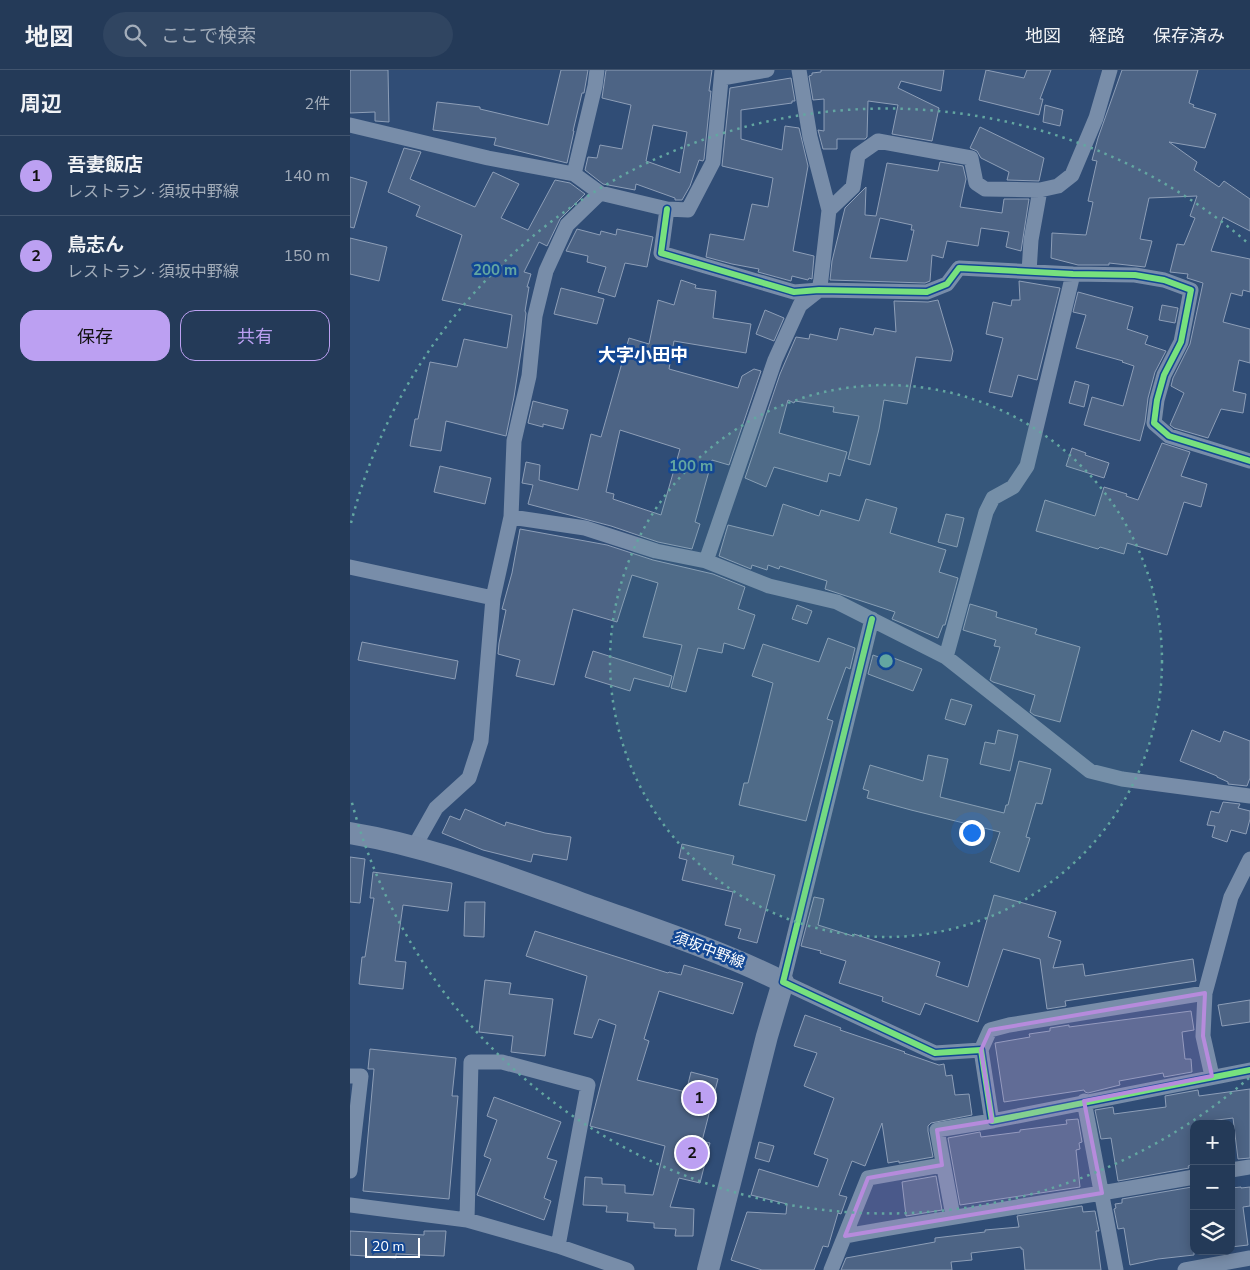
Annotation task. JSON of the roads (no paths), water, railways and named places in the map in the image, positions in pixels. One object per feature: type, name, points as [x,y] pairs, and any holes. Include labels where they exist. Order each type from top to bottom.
[{"type":"main road","name":"須坂中野線","points":[[350,833],[414,847],[470,864],[718,952],[783,982]]},
{"type":"main road","points":[[708,1270],[767,1036],[783,982]]},
{"type":"street","points":[[574,174],[595,86],[597,70]]},
{"type":"street","points":[[350,125],[488,158],[574,174],[600,193],[668,210],[688,210],[713,162],[722,74],[767,70]]},
{"type":"street","points":[[706,560],[776,360],[800,305],[819,290],[829,210],[810,137],[799,70]]},
{"type":"street","points":[[829,210],[853,187],[858,155],[878,141],[971,158],[976,183],[985,189],[1040,190],[1058,186],[1072,175],[1096,118],[1110,70]]},
{"type":"street","points":[[1029,272],[1030,240],[1040,190]]},
{"type":"street","points":[[414,847],[436,808],[469,778],[481,741],[493,598],[511,517],[514,441],[529,376],[535,316],[546,270],[567,225],[600,193]]},
{"type":"street","points":[[668,210],[661,253],[794,292],[819,290],[927,292],[946,284],[959,268],[1135,276],[1164,280],[1191,290],[1181,342],[1164,375],[1157,400],[1154,424],[1169,436],[1250,462]]},
{"type":"street","points":[[946,657],[986,512],[993,498],[1013,487],[1027,466],[1073,274]]},
{"type":"street","points":[[511,517],[585,528],[656,552],[706,560],[769,586],[837,602],[946,657],[1090,771],[1122,779],[1250,796]]},
{"type":"street","points":[[350,568],[493,598]]},
{"type":"street","points":[[872,619],[783,982],[935,1053],[981,1050]]},
{"type":"street","points":[[1212,1076],[1203,1036],[1205,993],[1231,897],[1250,859]]},
{"type":"street","points":[[992,1120],[981,1050],[990,1030],[1009,1025],[1205,993]]},
{"type":"street","points":[[467,1220],[471,1062],[502,1062],[588,1085],[558,1246]]},
{"type":"street","points":[[953,1216],[937,1130],[1250,1070]]},
{"type":"street","points":[[350,1076],[361,1076],[350,1171]]},
{"type":"street","points":[[1084,1101],[1116,1270]]},
{"type":"street","points":[[831,1270],[868,1178],[942,1165]]},
{"type":"street","points":[[1235,1169],[1250,1167]]},
{"type":"street","points":[[845,1236],[953,1216],[1190,1178]]},
{"type":"street","points":[[350,1205],[467,1220],[558,1246],[627,1270]]},
{"type":"street","points":[[1185,1270],[1250,1258]]},
{"type":"place","name":"吾妻飯店","points":[[699,1098]]},
{"type":"place","name":"鳥志ん","points":[[692,1153]]},
{"type":"district","name":"大字小田中","points":[[643,355]]}]
